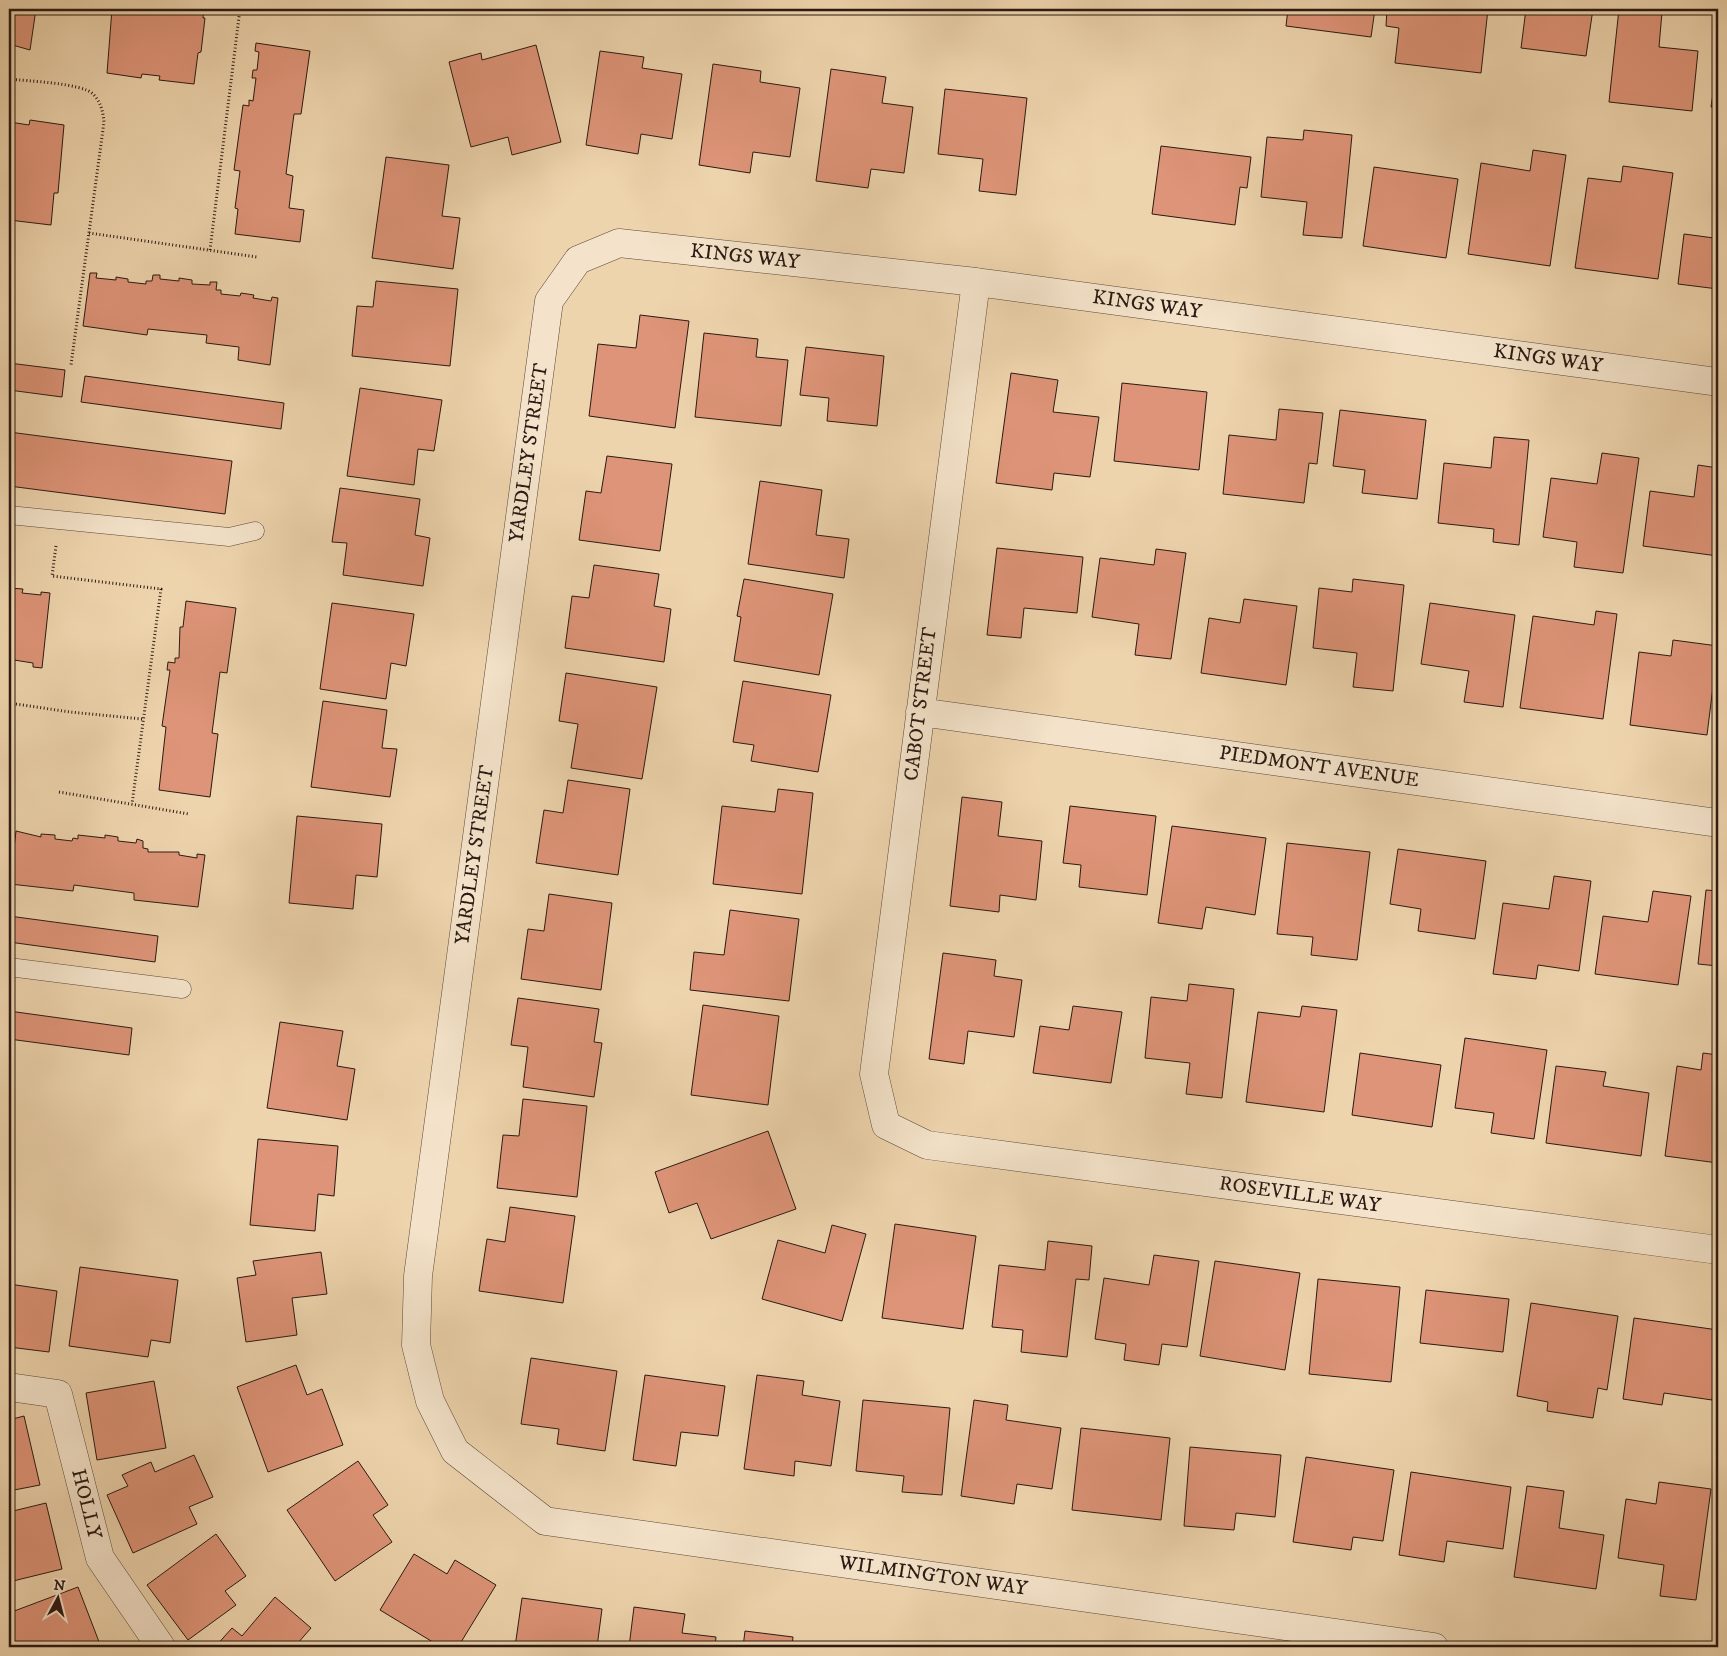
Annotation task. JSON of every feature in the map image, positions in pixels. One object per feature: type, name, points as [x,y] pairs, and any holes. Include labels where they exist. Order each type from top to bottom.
[{"type":"street","name":"KINGS WAY","points":[[578,260],[619,243],[976,282],[1718,382]]},
{"type":"street","name":"YARDLEY STREET","points":[[455,1451],[430,1401],[416,1345],[418,1276],[549,301],[578,260]]},
{"type":"street","name":"CABOT STREET","points":[[886,1125],[874,1074],[976,282]]},
{"type":"street","name":"PIEDMONT AVENUE","points":[[920,712],[1718,822]]},
{"type":"street","name":"ROSEVILLE WAY","points":[[886,1125],[927,1145],[1718,1250]]},
{"type":"street","name":"HOLLY","points":[[9,1387],[58,1394],[100,1558],[161,1647]]},
{"type":"street","name":"WILMINGTON WAY","points":[[455,1451],[545,1521],[1276,1636],[1434,1647]]},
{"type":"lane","points":[[9,515],[229,537],[255,531]]},
{"type":"lane","points":[[9,967],[182,989]]},
{"type":"path","points":[[210,250],[240,9]]},
{"type":"path","points":[[9,78],[74,86],[92,93],[102,107],[104,122],[71,365]]},
{"type":"path","points":[[89,233],[257,257]]},
{"type":"path","points":[[57,540],[52,576],[160,589],[132,804]]},
{"type":"path","points":[[9,703],[70,712],[142,719]]},
{"type":"path","points":[[60,792],[189,814]]},
{"type":"building","points":[[9,9],[36,9],[30,50],[9,44]]},
{"type":"building","points":[[112,9],[204,9],[203,18],[205,18],[201,52],[198,53],[194,84],[159,80],[160,76],[142,74],[141,78],[107,73]]},
{"type":"building","points":[[1288,9],[1375,9],[1371,37],[1286,26]]},
{"type":"building","points":[[1387,9],[1488,9],[1481,73],[1395,63],[1399,28],[1386,26]]},
{"type":"building","points":[[1526,9],[1593,9],[1586,56],[1521,48]]},
{"type":"building","points":[[1619,9],[1662,12],[1659,47],[1698,51],[1692,111],[1609,102]]},
{"type":"building","points":[[256,43],[310,51],[301,114],[294,114],[286,174],[293,176],[289,208],[304,210],[300,242],[235,234],[238,209],[235,208],[240,171],[234,170],[243,105],[249,106],[249,100],[253,101],[256,78],[252,78],[253,70],[257,70],[259,52],[255,51]]},
{"type":"building","points":[[536,45],[561,142],[512,155],[508,137],[471,147],[449,62],[481,53],[482,60]]},
{"type":"building","points":[[600,51],[644,57],[642,68],[682,74],[672,139],[641,134],[638,154],[586,145]]},
{"type":"building","points":[[713,64],[761,71],[760,82],[800,88],[790,157],[753,152],[750,173],[699,165]]},
{"type":"building","points":[[1718,67],[1718,108],[1711,107]]},
{"type":"building","points":[[831,69],[886,77],[882,103],[913,107],[904,173],[871,169],[868,188],[816,181]]},
{"type":"building","points":[[945,89],[1027,98],[1016,195],[979,191],[983,159],[938,154]]},
{"type":"building","points":[[9,118],[10,122],[29,125],[30,120],[64,125],[58,193],[54,193],[51,225],[9,220]]},
{"type":"building","points":[[1304,130],[1352,135],[1342,238],[1303,235],[1307,202],[1261,197],[1267,137],[1303,140]]},
{"type":"building","points":[[1161,146],[1251,157],[1247,188],[1240,187],[1235,225],[1152,214]]},
{"type":"building","points":[[1533,150],[1566,155],[1550,266],[1468,254],[1481,163],[1530,171]]},
{"type":"building","points":[[386,157],[449,165],[442,216],[460,218],[453,269],[372,258]]},
{"type":"building","points":[[1623,166],[1673,173],[1658,279],[1575,268],[1588,178],[1621,182]]},
{"type":"building","points":[[1374,167],[1458,179],[1446,258],[1363,246]]},
{"type":"building","points":[[1716,217],[1718,217],[1718,289],[1678,284],[1684,234],[1714,238]]},
{"type":"building","points":[[90,273],[97,273],[96,278],[116,280],[116,277],[128,279],[128,282],[146,284],[146,281],[152,281],[153,275],[160,275],[160,279],[179,281],[179,278],[192,280],[192,284],[210,285],[210,282],[217,282],[216,290],[221,290],[221,294],[240,296],[241,293],[254,295],[253,298],[271,301],[272,297],[278,298],[270,365],[238,360],[239,347],[206,343],[207,335],[148,329],[147,335],[83,326]]},
{"type":"building","points":[[376,281],[458,289],[450,366],[352,356],[357,306],[373,307]]},
{"type":"building","points":[[640,315],[689,321],[675,428],[589,416],[598,344],[636,348]]},
{"type":"building","points":[[704,333],[758,339],[756,357],[788,360],[781,426],[695,417]]},
{"type":"building","points":[[806,347],[884,356],[877,426],[827,421],[829,398],[800,395]]},
{"type":"building","points":[[9,363],[65,370],[62,397],[9,390]]},
{"type":"building","points":[[1011,373],[1058,380],[1053,412],[1099,417],[1090,477],[1054,473],[1052,490],[996,483]]},
{"type":"building","points":[[85,376],[284,403],[281,429],[81,402]]},
{"type":"building","points":[[1122,383],[1207,392],[1199,470],[1114,461]]},
{"type":"building","points":[[360,388],[442,400],[434,451],[418,449],[414,485],[347,476]]},
{"type":"building","points":[[1279,409],[1323,413],[1317,464],[1309,463],[1304,503],[1223,494],[1229,435],[1276,440]]},
{"type":"building","points":[[1340,410],[1426,420],[1417,499],[1362,493],[1365,470],[1333,466]]},
{"type":"building","points":[[9,432],[232,461],[225,514],[9,486]]},
{"type":"building","points":[[1494,437],[1529,440],[1519,545],[1493,542],[1494,529],[1438,523],[1444,463],[1491,468]]},
{"type":"building","points":[[1602,453],[1639,458],[1623,573],[1574,567],[1577,542],[1543,537],[1551,478],[1597,484]]},
{"type":"building","points":[[607,456],[672,464],[660,551],[579,540],[586,491],[601,493]]},
{"type":"building","points":[[1698,465],[1718,468],[1718,556],[1643,546],[1650,491],[1694,497]]},
{"type":"building","points":[[760,481],[822,490],[816,535],[849,539],[844,578],[748,564]]},
{"type":"building","points":[[340,488],[420,499],[415,535],[430,538],[423,586],[343,575],[347,543],[332,542]]},
{"type":"building","points":[[997,548],[1083,557],[1077,613],[1024,608],[1021,638],[987,635]]},
{"type":"building","points":[[1156,549],[1186,553],[1171,659],[1135,655],[1139,624],[1092,617],[1100,558],[1154,565]]},
{"type":"building","points":[[594,565],[659,574],[654,606],[671,609],[664,662],[565,648],[572,596],[589,598]]},
{"type":"building","points":[[744,579],[833,594],[819,675],[734,661],[741,617],[737,616]]},
{"type":"building","points":[[1353,579],[1404,585],[1393,691],[1353,687],[1357,653],[1313,648],[1319,588],[1352,592]]},
{"type":"building","points":[[9,588],[23,589],[22,593],[41,595],[41,592],[50,593],[42,668],[33,667],[33,663],[14,660],[13,664],[9,663]]},
{"type":"building","points":[[1244,599],[1297,606],[1286,685],[1201,673],[1209,618],[1240,623]]},
{"type":"building","points":[[186,601],[236,608],[227,673],[220,672],[212,733],[218,734],[210,797],[159,790],[166,727],[162,726],[170,670],[167,670],[168,662],[175,663],[175,658],[179,658],[180,627],[183,627]]},
{"type":"building","points":[[332,603],[414,614],[406,666],[391,663],[386,699],[320,689]]},
{"type":"building","points":[[1430,603],[1515,615],[1503,707],[1464,702],[1469,671],[1421,664]]},
{"type":"building","points":[[1596,611],[1617,614],[1603,719],[1520,708],[1533,616],[1594,625]]},
{"type":"building","points":[[1673,640],[1718,646],[1707,735],[1630,725],[1639,652],[1671,656]]},
{"type":"building","points":[[566,673],[657,687],[642,779],[571,768],[578,724],[559,721]]},
{"type":"building","points":[[743,681],[831,695],[818,772],[751,761],[754,745],[733,742]]},
{"type":"building","points":[[323,701],[387,710],[382,748],[397,749],[390,797],[311,787]]},
{"type":"building","points":[[568,780],[630,789],[618,875],[536,863],[544,810],[563,813]]},
{"type":"building","points":[[778,789],[813,793],[802,894],[713,884],[722,806],[775,812]]},
{"type":"building","points":[[962,797],[1002,802],[998,836],[1042,841],[1036,900],[1000,895],[999,912],[950,906]]},
{"type":"building","points":[[1070,806],[1156,816],[1147,895],[1079,887],[1081,865],[1063,863]]},
{"type":"building","points":[[297,816],[382,824],[377,877],[356,875],[353,909],[289,903]]},
{"type":"building","points":[[1172,826],[1266,838],[1255,915],[1206,907],[1202,929],[1158,923]]},
{"type":"building","points":[[16,831],[41,837],[41,834],[55,835],[55,839],[72,841],[73,838],[78,839],[78,835],[105,838],[105,835],[118,837],[118,841],[136,843],[137,839],[143,841],[143,848],[148,849],[148,852],[179,852],[179,855],[197,858],[197,854],[205,855],[198,907],[134,900],[134,893],[74,885],[73,891],[10,884]]},
{"type":"building","points":[[1287,843],[1370,852],[1357,960],[1311,955],[1313,937],[1277,934]]},
{"type":"building","points":[[1398,849],[1486,861],[1475,939],[1418,931],[1421,909],[1390,904]]},
{"type":"building","points":[[1554,876],[1591,881],[1579,971],[1538,965],[1536,979],[1493,974],[1503,903],[1549,909]]},
{"type":"building","points":[[1706,890],[1718,891],[1718,966],[1698,964]]},
{"type":"building","points":[[1653,891],[1691,896],[1678,985],[1595,974],[1603,916],[1648,922]]},
{"type":"building","points":[[549,894],[612,903],[601,990],[521,979],[528,929],[544,931]]},
{"type":"building","points":[[730,910],[799,919],[789,1001],[690,990],[694,952],[724,955]]},
{"type":"building","points":[[9,916],[158,936],[155,962],[9,942]]},
{"type":"building","points":[[943,953],[996,960],[994,976],[1022,980],[1014,1037],[968,1031],[964,1064],[929,1059]]},
{"type":"building","points":[[1189,984],[1234,989],[1222,1098],[1186,1094],[1190,1063],[1145,1058],[1151,997],[1187,1001]]},
{"type":"building","points":[[518,998],[599,1009],[594,1042],[602,1043],[594,1097],[523,1087],[528,1047],[511,1045]]},
{"type":"building","points":[[703,1005],[779,1016],[768,1105],[691,1095]]},
{"type":"building","points":[[1073,1006],[1122,1012],[1111,1083],[1033,1073],[1040,1026],[1069,1030]]},
{"type":"building","points":[[1302,1006],[1337,1010],[1324,1112],[1246,1102],[1258,1012],[1300,1017]]},
{"type":"building","points":[[9,1011],[132,1028],[129,1055],[9,1039]]},
{"type":"building","points":[[280,1022],[343,1031],[337,1066],[355,1069],[347,1120],[267,1108]]},
{"type":"building","points":[[1465,1038],[1547,1050],[1534,1139],[1491,1133],[1494,1113],[1455,1108]]},
{"type":"building","points":[[1360,1053],[1441,1065],[1432,1127],[1352,1115]]},
{"type":"building","points":[[1703,1053],[1718,1055],[1718,1163],[1665,1156],[1677,1066],[1701,1070]]},
{"type":"building","points":[[1556,1066],[1606,1072],[1603,1086],[1649,1093],[1641,1156],[1546,1143]]},
{"type":"building","points":[[523,1099],[587,1106],[577,1197],[497,1188],[503,1135],[519,1136]]},
{"type":"building","points":[[768,1131],[796,1209],[711,1239],[697,1203],[669,1213],[655,1172]]},
{"type":"building","points":[[258,1139],[338,1146],[334,1196],[318,1194],[315,1231],[250,1225]]},
{"type":"building","points":[[510,1207],[575,1216],[563,1303],[479,1291],[487,1239],[505,1242]]},
{"type":"building","points":[[895,1224],[976,1236],[963,1329],[882,1318]]},
{"type":"building","points":[[832,1225],[866,1234],[842,1321],[762,1299],[778,1240],[825,1253]]},
{"type":"building","points":[[1048,1241],[1092,1246],[1089,1280],[1076,1279],[1067,1357],[1021,1352],[1023,1330],[992,1327],[999,1265],[1045,1270]]},
{"type":"building","points":[[321,1252],[327,1294],[292,1298],[297,1335],[246,1342],[237,1278],[256,1275],[253,1261]]},
{"type":"building","points":[[1154,1255],[1199,1261],[1187,1347],[1162,1344],[1159,1365],[1124,1360],[1126,1344],[1095,1339],[1104,1278],[1149,1285]]},
{"type":"building","points":[[1215,1261],[1300,1273],[1285,1370],[1200,1356]]},
{"type":"building","points":[[80,1267],[178,1280],[170,1343],[151,1340],[148,1357],[69,1346]]},
{"type":"building","points":[[1318,1279],[1400,1287],[1391,1382],[1309,1374]]},
{"type":"building","points":[[9,1284],[57,1291],[49,1352],[9,1347]]},
{"type":"building","points":[[1426,1290],[1509,1299],[1503,1352],[1420,1343]]},
{"type":"building","points":[[1531,1303],[1618,1316],[1607,1390],[1598,1388],[1593,1418],[1547,1411],[1548,1402],[1517,1396]]},
{"type":"building","points":[[1634,1318],[1718,1330],[1718,1358],[1712,1400],[1664,1393],[1662,1405],[1623,1399]]},
{"type":"building","points":[[531,1358],[617,1371],[605,1451],[557,1444],[559,1429],[521,1424]]},
{"type":"building","points":[[296,1365],[307,1395],[322,1389],[343,1445],[268,1472],[237,1387]]},
{"type":"building","points":[[645,1375],[725,1386],[718,1436],[681,1432],[676,1466],[633,1460]]},
{"type":"building","points":[[757,1375],[804,1381],[802,1395],[840,1401],[831,1466],[795,1461],[794,1476],[744,1469]]},
{"type":"building","points":[[154,1381],[166,1448],[97,1460],[86,1393]]},
{"type":"building","points":[[863,1400],[950,1408],[942,1495],[902,1492],[904,1476],[856,1471]]},
{"type":"building","points":[[974,1400],[1008,1405],[1006,1420],[1061,1428],[1052,1489],[1017,1484],[1014,1504],[961,1496]]},
{"type":"building","points":[[24,1416],[40,1485],[9,1491],[9,1420]]},
{"type":"building","points":[[1081,1428],[1170,1438],[1161,1520],[1072,1510]]},
{"type":"building","points":[[1190,1447],[1281,1455],[1275,1517],[1236,1513],[1234,1530],[1184,1526]]},
{"type":"building","points":[[194,1455],[213,1497],[189,1507],[197,1524],[133,1553],[107,1495],[128,1486],[122,1475],[151,1462],[155,1472]]},
{"type":"building","points":[[1306,1457],[1394,1470],[1383,1541],[1353,1537],[1351,1550],[1293,1542]]},
{"type":"building","points":[[358,1461],[388,1505],[373,1515],[392,1542],[335,1581],[287,1510]]},
{"type":"building","points":[[1411,1472],[1511,1487],[1503,1549],[1447,1541],[1444,1562],[1399,1555]]},
{"type":"building","points":[[1659,1482],[1711,1489],[1696,1600],[1660,1596],[1664,1565],[1618,1558],[1626,1499],[1656,1504]]},
{"type":"building","points":[[1527,1486],[1564,1491],[1559,1528],[1604,1535],[1596,1589],[1514,1577]]},
{"type":"building","points":[[46,1503],[62,1569],[9,1582],[9,1512]]},
{"type":"building","points":[[216,1534],[246,1576],[225,1591],[236,1605],[188,1640],[147,1585]]},
{"type":"building","points":[[414,1554],[447,1574],[455,1560],[496,1585],[458,1647],[441,1647],[380,1610]]},
{"type":"building","points":[[78,1587],[101,1647],[17,1647],[9,1626],[9,1613]]},
{"type":"building","points":[[275,1597],[311,1628],[297,1644],[301,1647],[215,1647],[232,1628],[242,1636]]},
{"type":"building","points":[[522,1598],[602,1609],[597,1647],[515,1647]]},
{"type":"building","points":[[634,1607],[685,1614],[682,1633],[716,1637],[715,1647],[629,1647]]},
{"type":"building","points":[[745,1631],[793,1637],[792,1647],[743,1647]]}]
